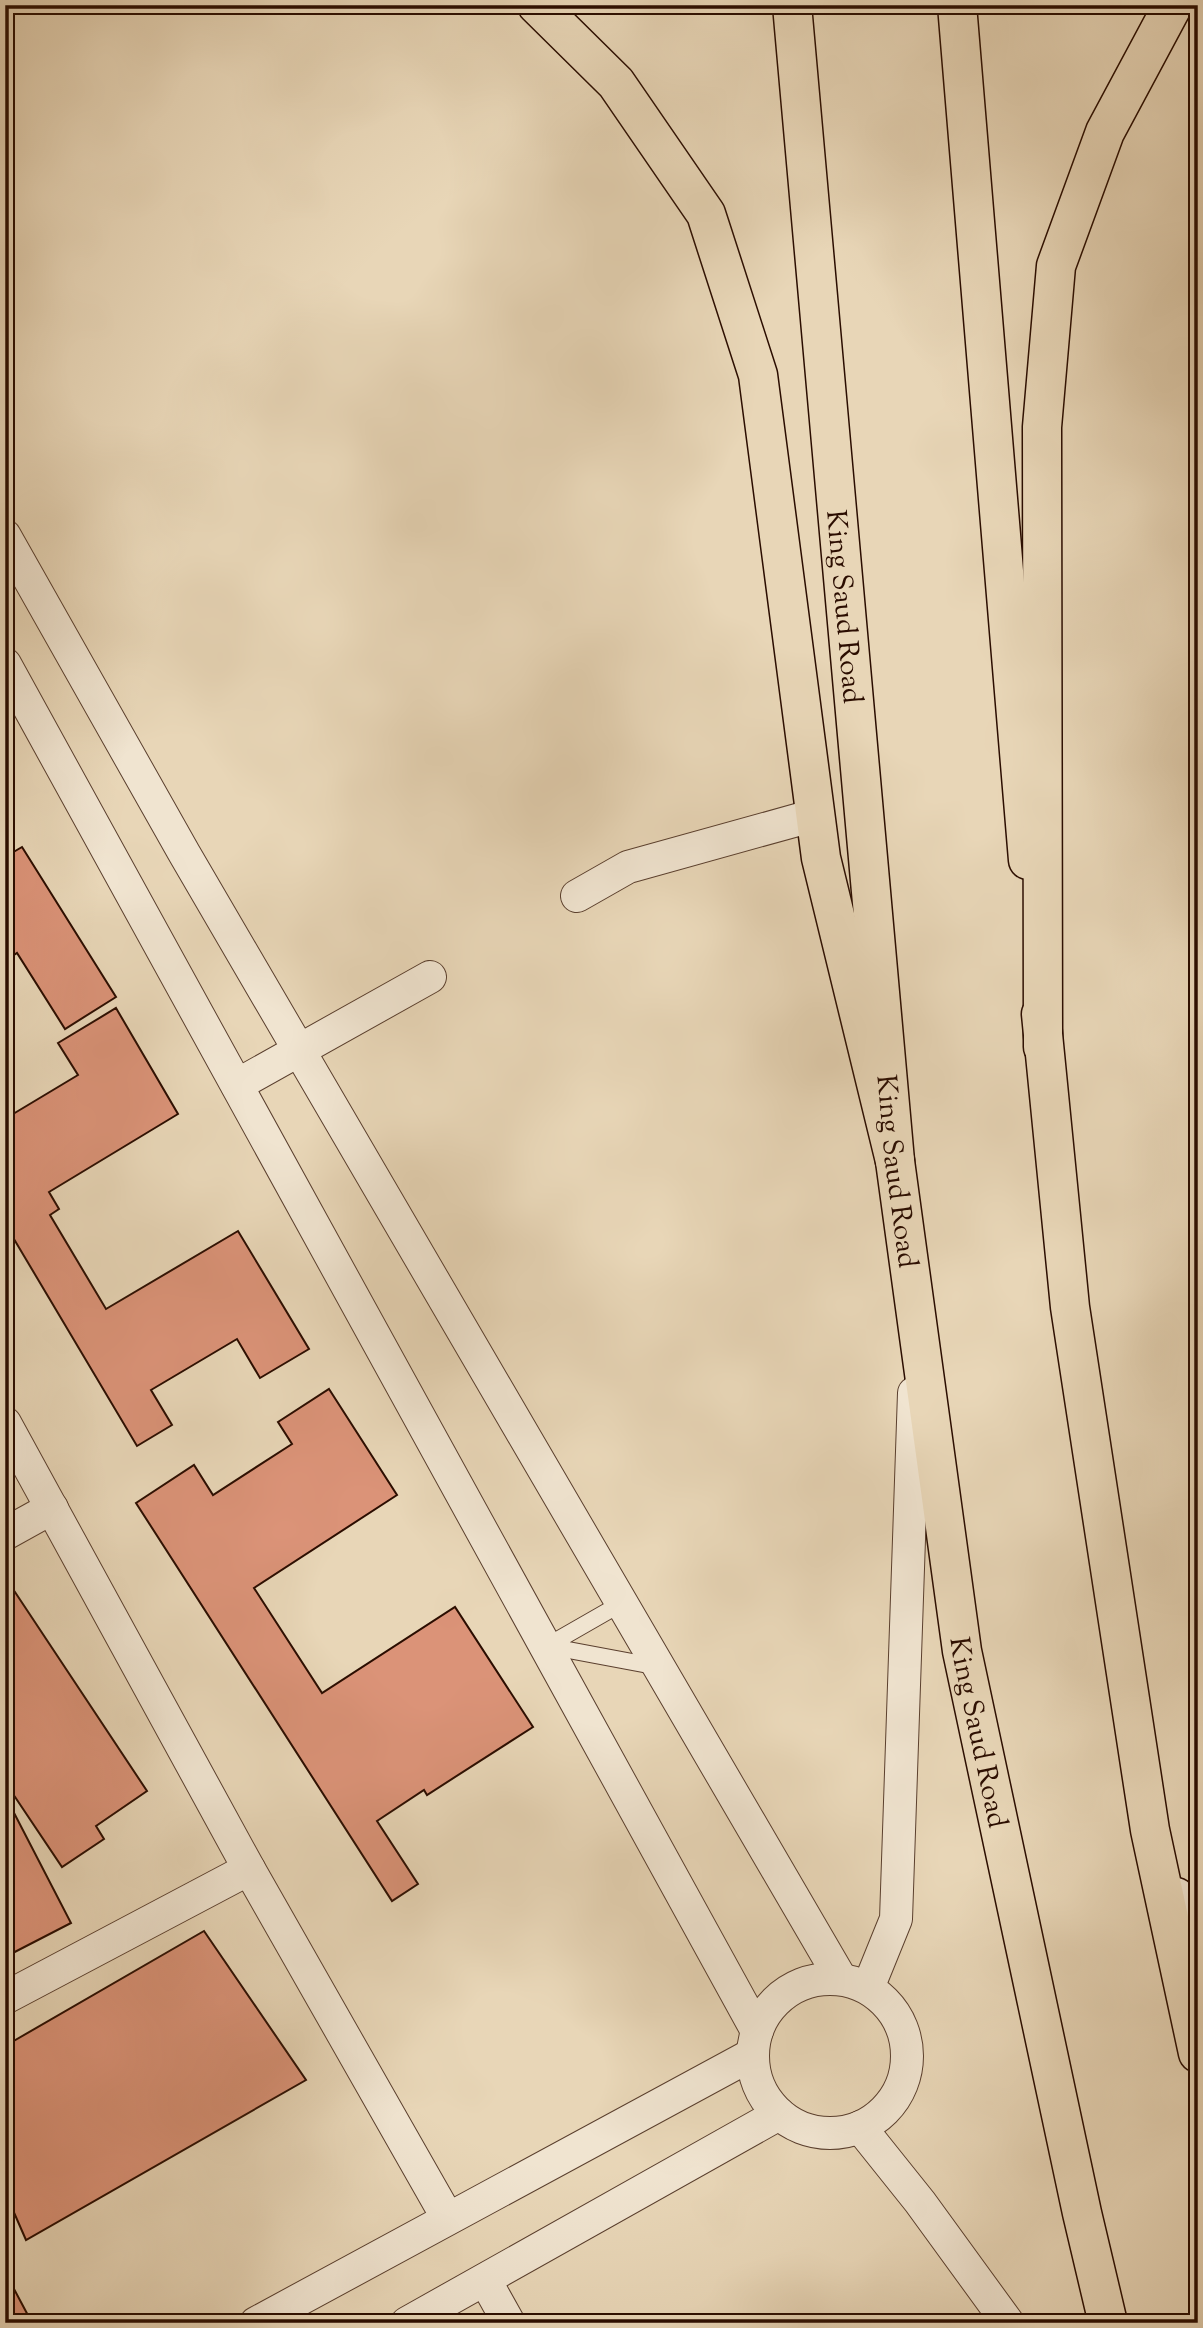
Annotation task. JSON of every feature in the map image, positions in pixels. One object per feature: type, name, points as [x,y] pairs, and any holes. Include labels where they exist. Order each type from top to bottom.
[{"type":"main road","points":[[537,5],[616,83],[706,214],[758,375],[821,858],[895,1161]]},
{"type":"main road","name":"King Saud Road","points":[[792,5],[895,1161],[962,1651],[1108,2323]]},
{"type":"main road","points":[[957,5],[1043,1047],[1070,1307],[1150,1830],[1198,2053]]},
{"type":"main road","points":[[1043,1047],[1042,427],[1056,266],[1105,132],[1173,5]]},
{"type":"main road","points":[[1150,1830],[1198,1954]]},
{"type":"street","points":[[5,536],[300,1052],[622,1604],[854,1984]]},
{"type":"street","points":[[5,664],[237,1086],[755,2043]]},
{"type":"street","points":[[577,896],[628,867],[815,815]]},
{"type":"street","points":[[237,1086],[430,977]]},
{"type":"street","points":[[854,1984],[896,1919],[917,1318]]},
{"type":"street","points":[[5,1423],[249,1869],[447,2217]]},
{"type":"street","points":[[5,1534],[52,1508]]},
{"type":"street","points":[[5,1998],[249,1869]]},
{"type":"street","points":[[814,1980],[854,1984],[887,2004],[900,2024],[907,2048],[906,2072],[896,2095],[880,2114],[860,2127],[839,2132],[817,2132],[797,2125],[779,2114],[764,2096],[756,2076],[755,2043],[770,2008],[790,1991],[814,1980]]},
{"type":"street","points":[[256,2323],[755,2043]]},
{"type":"street","points":[[407,2323],[779,2114]]},
{"type":"street","points":[[860,2127],[920,2202],[1008,2323]]},
{"type":"street","points":[[485,2280],[509,2323]]},
{"type":"lane","points":[[622,1604],[547,1647],[659,1667]]},
{"type":"building","points":[[22,847],[116,997],[65,1029],[17,953],[5,961],[5,857]]},
{"type":"building","points":[[116,1008],[178,1114],[49,1192],[59,1209],[50,1215],[106,1309],[238,1231],[309,1349],[260,1378],[237,1339],[151,1390],[172,1425],[137,1446],[5,1224],[5,1113],[8,1117],[78,1075],[58,1043]]},
{"type":"building","points":[[329,1389],[397,1495],[254,1588],[322,1693],[455,1607],[533,1727],[427,1795],[424,1790],[377,1821],[418,1884],[392,1901],[136,1503],[194,1465],[213,1495],[292,1444],[278,1422]]},
{"type":"building","points":[[5,1577],[147,1791],[96,1826],[104,1839],[62,1867],[5,1782]]},
{"type":"building","points":[[12,1809],[71,1923],[5,1957],[5,1813]]},
{"type":"building","points":[[204,1931],[306,2080],[26,2240],[5,2192],[5,2046]]},
{"type":"building","points":[[5,2272],[31,2321],[28,2323],[5,2323]]}]
